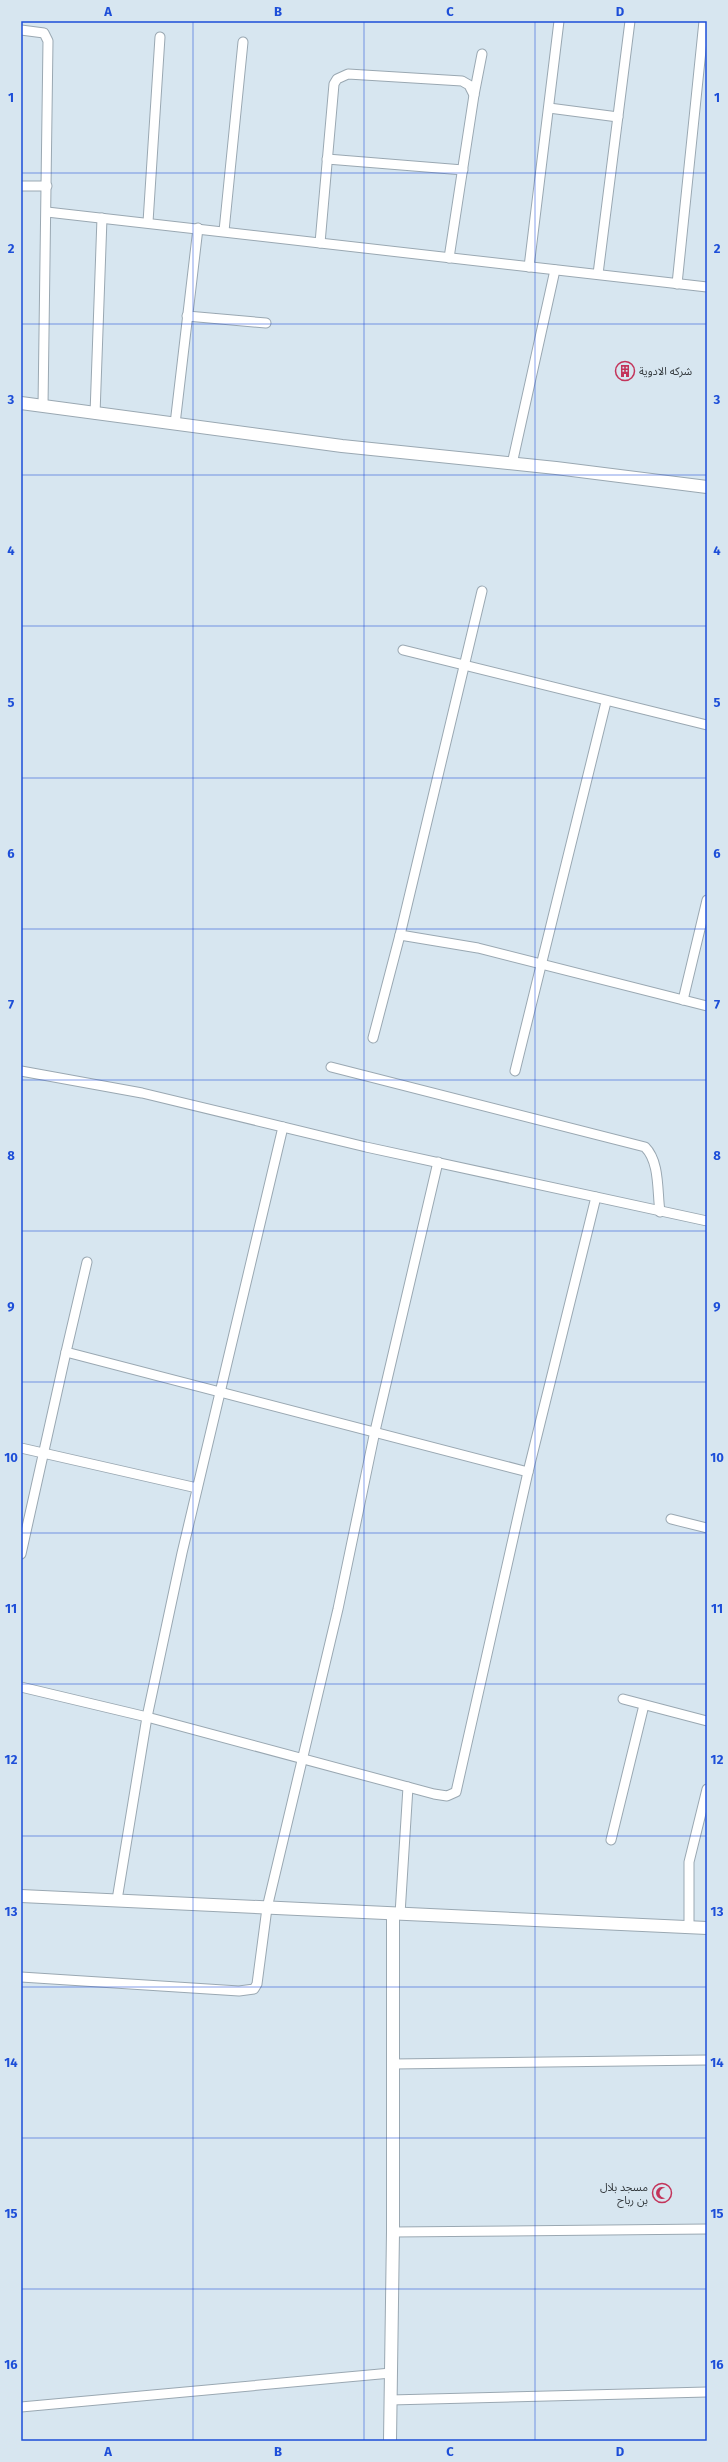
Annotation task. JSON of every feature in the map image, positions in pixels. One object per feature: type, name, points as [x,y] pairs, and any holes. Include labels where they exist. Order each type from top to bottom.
[{"type":"street","points":[[529,267],[559,21]]},
{"type":"street","points":[[598,274],[630,21]]},
{"type":"street","points":[[677,284],[704,21]]},
{"type":"street","points":[[21,30],[39,31],[44,33],[48,41],[47,212],[43,406]]},
{"type":"street","points":[[148,222],[160,37]]},
{"type":"street","points":[[224,231],[243,42]]},
{"type":"street","points":[[449,258],[474,95],[482,54]]},
{"type":"street","points":[[320,242],[334,84],[342,75],[462,80],[469,85],[474,95]]},
{"type":"street","points":[[549,108],[618,117]]},
{"type":"street","points":[[327,160],[463,170]]},
{"type":"street","points":[[21,186],[47,186]]},
{"type":"street","points":[[47,212],[148,222],[707,287]]},
{"type":"street","points":[[95,414],[102,218]]},
{"type":"street","points":[[175,424],[198,228]]},
{"type":"street","points":[[512,464],[555,270]]},
{"type":"street","points":[[187,316],[266,323]]},
{"type":"street","points":[[21,403],[175,424],[707,487]]},
{"type":"street","points":[[373,1038],[400,935],[482,591]]},
{"type":"street","points":[[403,650],[606,702],[707,725]]},
{"type":"street","points":[[515,1071],[606,702]]},
{"type":"street","points":[[683,1000],[707,900]]},
{"type":"street","points":[[400,935],[478,948],[707,1006]]},
{"type":"street","points":[[331,1067],[645,1147],[651,1153],[654,1161],[660,1212]]},
{"type":"street","points":[[21,1071],[142,1093],[283,1127],[596,1198],[707,1221]]},
{"type":"street","points":[[117,1900],[147,1718],[197,1488],[283,1127]]},
{"type":"street","points":[[21,1977],[249,1990],[257,1984],[267,1908],[338,1609],[375,1431],[438,1162]]},
{"type":"street","points":[[21,1687],[147,1718],[408,1787],[447,1796],[456,1792],[528,1472],[596,1198]]},
{"type":"street","points":[[21,1554],[87,1262]]},
{"type":"street","points":[[66,1352],[221,1391],[528,1472]]},
{"type":"street","points":[[21,1448],[197,1488]]},
{"type":"street","points":[[671,1519],[707,1528]]},
{"type":"street","points":[[623,1699],[707,1721]]},
{"type":"street","points":[[610,1840],[644,1705]]},
{"type":"street","points":[[390,2441],[393,2232],[393,2064],[397,1914],[408,1787]]},
{"type":"street","points":[[689,1927],[689,1862],[707,1789]]},
{"type":"street","points":[[21,1896],[707,1928]]},
{"type":"street","points":[[393,2064],[707,2060]]},
{"type":"street","points":[[393,2232],[707,2229]]},
{"type":"street","points":[[21,2407],[391,2373]]},
{"type":"street","points":[[390,2400],[707,2392]]},
{"type":"place","name":"شركه الادوية","points":[[625,371]]},
{"type":"place","name":"مسجد بلال بن رباح","points":[[662,2193]]}]
